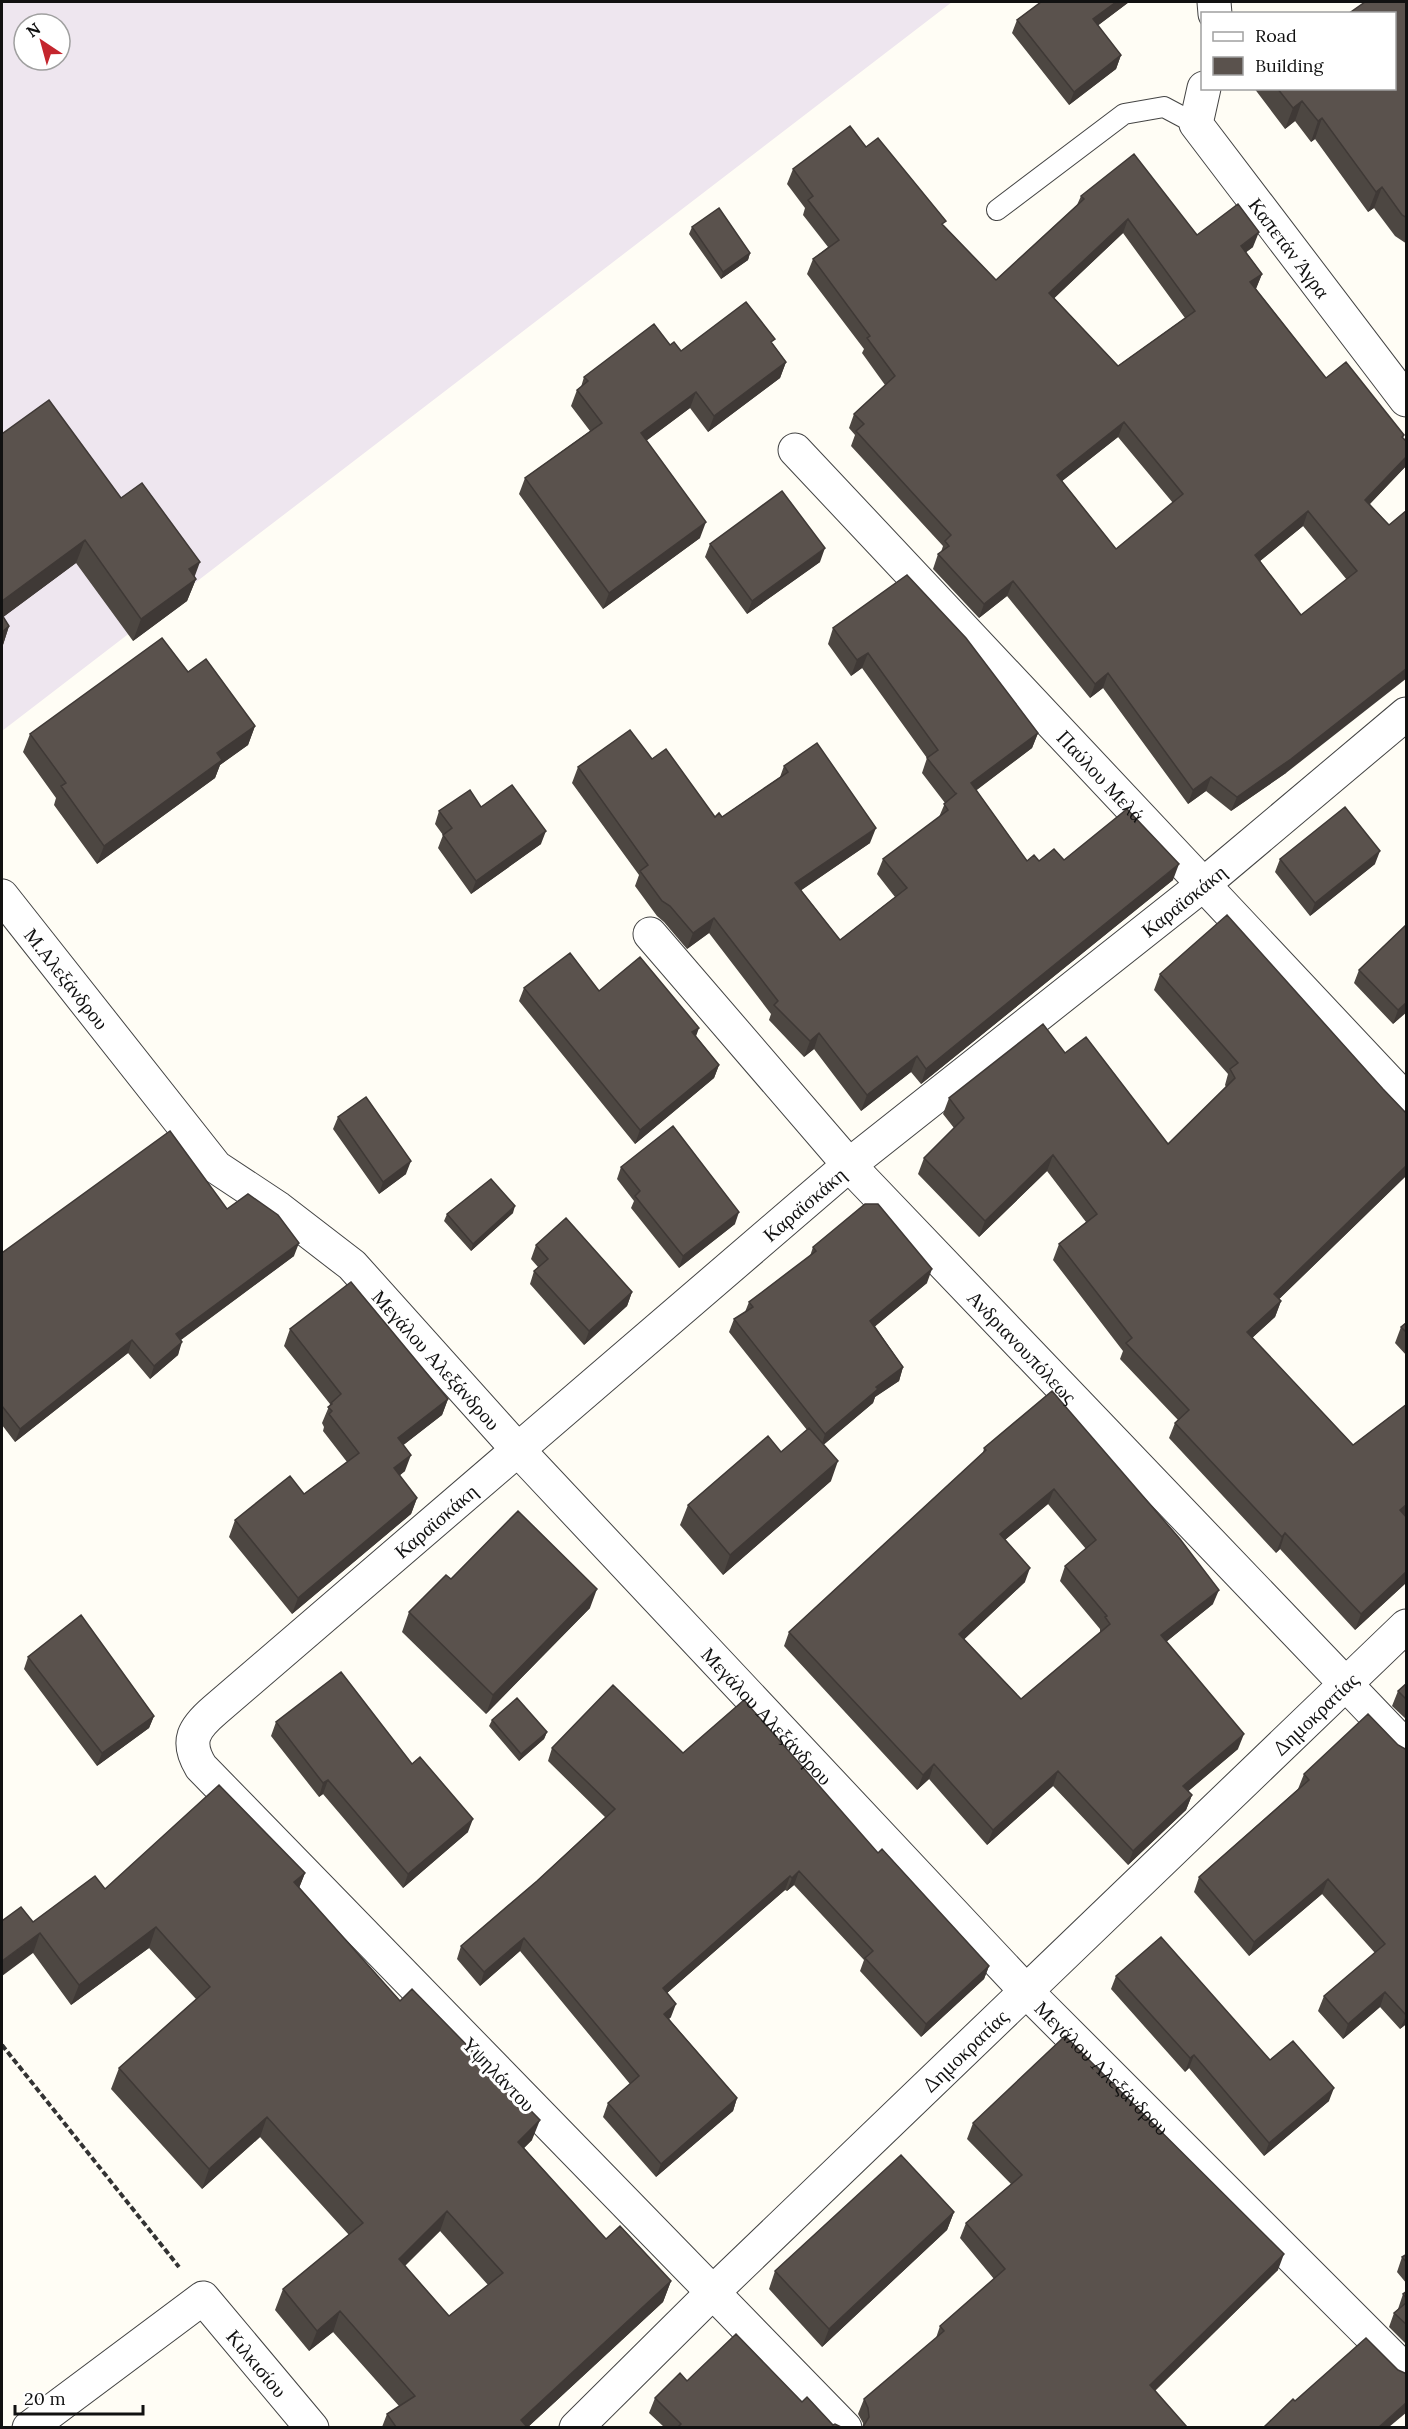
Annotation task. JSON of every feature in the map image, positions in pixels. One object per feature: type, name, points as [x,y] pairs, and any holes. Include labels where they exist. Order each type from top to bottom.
[{"type":"street","points":[[1196,124],[1204,90]]},
{"type":"street","name":"Καπετάν Άγρα","points":[[1196,124],[1407,400]]},
{"type":"street","name":"Παύλου Μελά","points":[[795,450],[1407,1100]]},
{"type":"street","name":"Καραϊσκάκη","points":[[215,1710],[849,1165],[1204,884],[1407,714]]},
{"type":"street","name":"Μ.Αλεξάνδρου","points":[[2,896],[131,1063]]},
{"type":"street","name":"Ανδριανουπόλεως","points":[[650,934],[849,1165],[1345,1685],[1407,1747]]},
{"type":"street","name":"Μεγάλου Αλεξάνδρου","points":[[131,1063],[216,1167],[278,1208],[352,1265],[519,1451],[1026,1991],[1407,2372]]},
{"type":"street","name":"Δημοκρατίας","points":[[576,2427],[712,2293],[1407,1626]]},
{"type":"street","name":"Υψηλάντου","points":[[215,1710],[196,1730],[192,1742],[194,1755],[201,1767],[845,2427]]},
{"type":"street","points":[[29,2427],[203,2298]]},
{"type":"street","name":"Κιλκισίου","points":[[203,2298],[312,2427]]},
{"type":"lane","points":[[997,210],[1124,114],[1164,107],[1196,124]]},
{"type":"path","points":[[2,2045],[203,2298]]},
{"type":"shaded area","points":[[2,2],[952,2],[2,731]]},
{"type":"building","points":[[1041,2],[1116,2],[1093,19],[1121,55],[1074,92],[1017,20]]},
{"type":"building","points":[[1365,2],[1407,2],[1407,218],[1402,215],[1382,187],[1376,192],[1322,118],[1318,121],[1302,101],[1293,108],[1279,90],[1396,90],[1396,12],[1351,12]]},
{"type":"building","points":[[850,126],[866,147],[878,138],[946,221],[942,224],[996,280],[1084,199],[1081,196],[1134,154],[1197,235],[1238,204],[1259,232],[1241,246],[1262,274],[1250,282],[1326,378],[1346,362],[1404,435],[1402,437],[1407,442],[1407,456],[1365,500],[1389,525],[1407,510],[1407,668],[1291,759],[1237,797],[1211,777],[1193,790],[1108,673],[1095,684],[1013,581],[984,604],[938,554],[949,546],[945,541],[951,535],[856,431],[864,424],[854,414],[895,376],[867,338],[870,336],[813,259],[839,240],[808,200],[813,196],[793,169]],"holes":[[[1128,219],[1195,311],[1118,366],[1049,293]],[[1124,422],[1183,494],[1116,549],[1057,475]],[[1308,511],[1357,571],[1301,615],[1255,555]]]},
{"type":"building","points":[[719,208],[750,253],[723,272],[692,227]]},
{"type":"building","points":[[746,302],[775,339],[771,342],[786,362],[714,416],[696,392],[641,433],[706,522],[609,593],[525,478],[602,423],[577,390],[588,381],[584,377],[654,324],[670,345],[674,342],[681,351]]},
{"type":"building","points":[[49,400],[121,498],[142,483],[200,562],[189,569],[196,579],[141,619],[85,540],[2,601],[2,434]]},
{"type":"building","points":[[782,491],[825,548],[752,601],[710,544]]},
{"type":"building","points":[[907,575],[966,638],[1038,733],[971,783],[1027,861],[1034,855],[1039,861],[1054,849],[1064,860],[1127,809],[1179,864],[926,1069],[917,1056],[867,1095],[819,1033],[810,1041],[774,1005],[778,1001],[714,918],[693,933],[670,906],[662,901],[640,871],[648,865],[578,767],[630,730],[652,759],[666,749],[715,817],[719,813],[722,817],[788,772],[784,766],[817,743],[876,828],[795,883],[840,940],[907,888],[883,859],[948,810],[944,804],[956,794],[927,758],[938,750],[868,653],[857,660],[833,628]]},
{"type":"building","points":[[2,615],[9,626],[2,632]]},
{"type":"building","points":[[162,638],[188,672],[206,659],[255,726],[217,753],[222,760],[104,846],[61,786],[66,783],[30,734]]},
{"type":"building","points":[[512,785],[546,831],[476,881],[443,835],[452,828],[439,811],[470,790],[481,807]]},
{"type":"building","points":[[1345,807],[1380,851],[1315,903],[1280,859]]},
{"type":"building","points":[[1227,915],[1407,1114],[1407,1165],[1274,1294],[1281,1301],[1247,1332],[1353,1445],[1407,1404],[1407,1504],[1400,1510],[1407,1518],[1407,1571],[1361,1614],[1285,1533],[1282,1537],[1175,1423],[1189,1410],[1126,1343],[1132,1338],[1059,1244],[1097,1214],[1053,1155],[985,1221],[924,1158],[964,1118],[949,1098],[1043,1024],[1065,1053],[1086,1037],[1168,1144],[1235,1078],[1230,1069],[1238,1063],[1160,974]]},
{"type":"building","points":[[1407,924],[1407,1002],[1398,1010],[1359,970]]},
{"type":"building","points":[[570,953],[599,991],[640,957],[699,1028],[692,1032],[719,1065],[640,1130],[524,988]]},
{"type":"building","points":[[366,1097],[411,1161],[383,1182],[338,1117]]},
{"type":"building","points":[[673,1126],[739,1212],[683,1256],[635,1196],[640,1191],[621,1167]]},
{"type":"building","points":[[170,1131],[227,1209],[248,1194],[278,1215],[299,1243],[176,1334],[182,1342],[154,1366],[132,1340],[20,1429],[2,1406],[2,1253]]},
{"type":"building","points":[[491,1179],[515,1206],[473,1244],[447,1214]]},
{"type":"building","points":[[865,1204],[878,1204],[932,1269],[870,1321],[903,1367],[876,1387],[878,1389],[825,1434],[734,1319],[753,1307],[749,1302],[816,1251],[813,1247]]},
{"type":"building","points":[[566,1218],[632,1292],[589,1331],[534,1271],[548,1259],[536,1245]]},
{"type":"building","points":[[351,1282],[448,1399],[398,1438],[411,1455],[394,1468],[417,1498],[298,1598],[235,1520],[290,1476],[304,1494],[359,1453],[329,1414],[332,1411],[328,1407],[341,1394],[290,1329]]},
{"type":"building","points":[[1407,1322],[1407,1333],[1401,1327]]},
{"type":"building","points":[[1052,1391],[1180,1539],[1219,1590],[1161,1635],[1244,1734],[1183,1786],[1192,1795],[1133,1851],[1058,1771],[993,1830],[934,1764],[923,1775],[789,1632],[986,1450],[984,1448]],"holes":[[[1054,1489],[1096,1540],[1065,1566],[1107,1616],[1105,1617],[1110,1624],[1021,1699],[959,1634],[1030,1568],[1000,1534]]]},
{"type":"building","points":[[809,1428],[838,1461],[730,1555],[688,1505],[768,1436],[781,1452]]},
{"type":"building","points":[[518,1511],[597,1589],[493,1695],[409,1612],[446,1575],[451,1579]]},
{"type":"building","points":[[81,1615],[154,1716],[102,1753],[28,1657]]},
{"type":"building","points":[[341,1672],[412,1764],[420,1757],[473,1819],[408,1874],[328,1780],[323,1783],[276,1722]]},
{"type":"building","points":[[1407,1683],[1407,1700],[1398,1691]]},
{"type":"building","points":[[613,1685],[683,1753],[744,1700],[878,1853],[882,1849],[989,1966],[926,2024],[865,1958],[873,1951],[799,1871],[792,1878],[790,1876],[663,1988],[676,2004],[664,2014],[737,2098],[661,2164],[608,2103],[639,2076],[524,1938],[484,1972],[461,1946],[537,1881],[615,1809],[552,1748]]},
{"type":"building","points":[[517,1698],[547,1732],[521,1754],[492,1720]]},
{"type":"building","points":[[1368,1714],[1398,1745],[1407,1750],[1407,2014],[1385,1992],[1348,2024],[1324,1996],[1385,1944],[1328,1879],[1254,1942],[1199,1877],[1309,1780],[1304,1774]]},
{"type":"building","points":[[219,1785],[305,1873],[294,1882],[400,2001],[412,1989],[540,2120],[518,2142],[606,2239],[620,2226],[671,2281],[521,2420],[527,2427],[396,2427],[387,2414],[415,2396],[340,2311],[317,2331],[283,2289],[363,2223],[267,2117],[209,2169],[119,2068],[210,1987],[156,1927],[79,1985],[40,1933],[2,1961],[2,1921],[21,1907],[33,1922],[95,1876],[105,1889]],"holes":[[[447,2211],[503,2273],[449,2316],[399,2259]]]},
{"type":"building","points":[[1161,1937],[1270,2060],[1293,2041],[1334,2088],[1269,2143],[1194,2055],[1190,2058],[1116,1976]]},
{"type":"building","points":[[1065,2036],[1284,2254],[1150,2385],[1187,2427],[863,2427],[869,2417],[864,2399],[944,2331],[940,2326],[1005,2269],[966,2223],[1022,2175],[973,2123]]},
{"type":"building","points":[[901,2155],[954,2212],[829,2329],[775,2271]]},
{"type":"building","points":[[1407,2302],[1407,2325],[1394,2313]]},
{"type":"building","points":[[736,2334],[802,2402],[807,2397],[833,2425],[841,2427],[678,2427],[681,2424],[655,2398],[680,2373],[687,2381]]},
{"type":"building","points":[[1366,2338],[1398,2370],[1407,2374],[1407,2402],[1379,2427],[1264,2427],[1293,2399],[1295,2401]]}]
